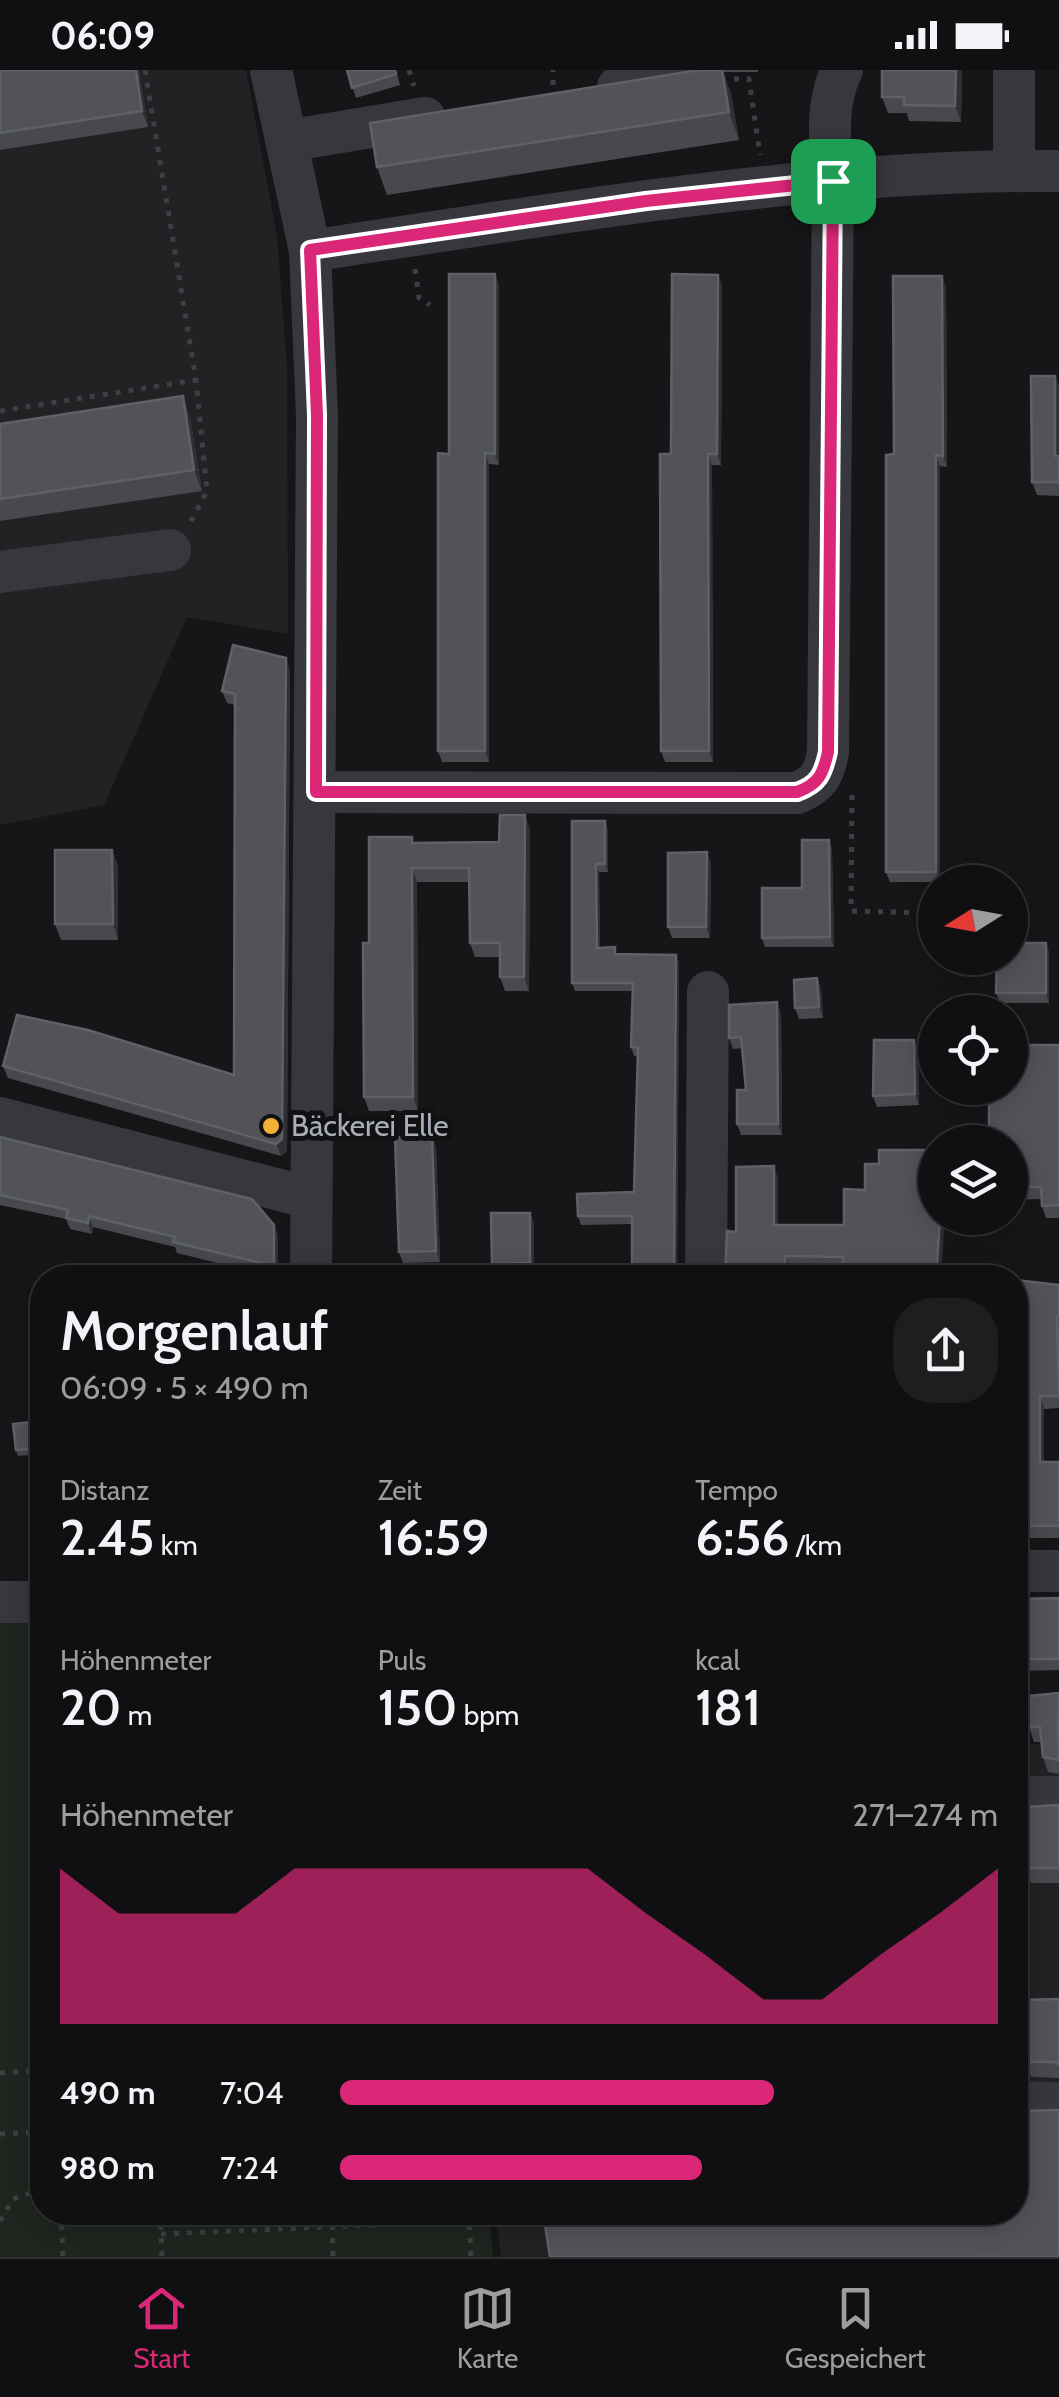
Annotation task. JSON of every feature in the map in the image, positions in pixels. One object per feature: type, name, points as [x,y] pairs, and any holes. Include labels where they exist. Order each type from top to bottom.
[{"type":"street","points":[[271,70],[310,250],[317,415],[311,1265]]},
{"type":"street","points":[[553,84],[669,78],[679,70]]},
{"type":"street","points":[[316,792],[797,792],[812,786],[824,774],[828,752],[833,181],[829,134],[836,81],[842,70]]},
{"type":"street","points":[[1014,70],[1014,172]]},
{"type":"street","points":[[287,141],[460,112]]},
{"type":"street","points":[[310,250],[764,187],[1059,171]]},
{"type":"street","points":[[0,572],[170,550]]},
{"type":"street","points":[[706,1265],[708,992]]},
{"type":"street","points":[[0,1118],[311,1198]]},
{"type":"street","points":[[1028,1572],[1059,1571]]},
{"type":"street","points":[[0,1602],[30,1602]]},
{"type":"street","points":[[1028,1797],[1059,1796]]},
{"type":"street","points":[[1028,2102],[1059,2103]]},
{"type":"path","points":[[145,70],[196,380],[207,491],[170,550]]},
{"type":"path","points":[[679,70],[690,79],[749,80],[764,187]]},
{"type":"path","points":[[0,411],[196,380]]},
{"type":"path","points":[[824,774],[852,790],[851,911],[918,913]]},
{"type":"path","points":[[0,2073],[30,2071]]},
{"type":"path","points":[[0,2134],[30,2133]]},
{"type":"path","points":[[0,2222],[13,2199],[30,2194]]},
{"type":"path","points":[[62,2225],[63,2257]]},
{"type":"path","points":[[161,2225],[162,2257]]},
{"type":"path","points":[[332,2225],[333,2257]]},
{"type":"path","points":[[161,2234],[401,2225]]},
{"type":"path","points":[[470,2225],[471,2257]]},
{"type":"shaded area","points":[[0,70],[246,70],[277,236],[287,367],[288,634],[187,617],[104,805],[0,825]]},
{"type":"shaded area","points":[[30,1615],[30,2225],[490,2225],[493,2257],[0,2257],[0,1616]]},
{"type":"shaded area","points":[[1028,1744],[1059,1744],[1059,2257],[501,2257],[497,2225],[1028,2225]]},
{"type":"building","points":[[0,70],[136,70],[142,111],[0,133]]},
{"type":"building","points":[[347,70],[395,70],[396,74],[352,88]]},
{"type":"building","points":[[699,70],[722,70],[729,112],[377,167],[370,123]]},
{"type":"building","points":[[882,70],[956,70],[955,106],[904,105],[904,97],[882,97]]},
{"type":"building","points":[[449,274],[495,274],[495,454],[485,453],[485,751],[438,751],[438,453],[449,454]]},
{"type":"building","points":[[672,274],[718,275],[717,454],[708,454],[709,751],[661,751],[660,454],[671,454]]},
{"type":"building","points":[[893,276],[942,276],[943,456],[936,455],[936,865],[918,865],[918,872],[886,872],[886,455],[894,454]]},
{"type":"building","points":[[1031,376],[1055,376],[1055,456],[1059,456],[1059,482],[1032,482]]},
{"type":"building","points":[[183,396],[194,470],[0,499],[0,424]]},
{"type":"building","points":[[233,645],[286,658],[282,1139],[276,1144],[3,1066],[17,1015],[88,1030],[234,1075],[235,694],[222,691]]},
{"type":"building","points":[[500,815],[525,815],[524,977],[500,977],[500,943],[470,943],[469,868],[412,868],[413,1097],[364,1097],[363,943],[369,943],[369,837],[412,837],[412,843],[499,842]]},
{"type":"building","points":[[572,821],[605,821],[605,864],[596,864],[597,948],[615,947],[615,954],[676,955],[674,1265],[632,1265],[632,1216],[578,1216],[577,1194],[634,1192],[638,1048],[631,1047],[633,983],[572,983]]},
{"type":"building","points":[[802,840],[829,840],[830,937],[762,938],[762,888],[802,888]]},
{"type":"building","points":[[55,850],[112,850],[113,924],[55,924]]},
{"type":"building","points":[[707,852],[706,927],[668,927],[668,853]]},
{"type":"building","points":[[1028,943],[1046,943],[1046,993],[996,993],[997,975],[1028,975]]},
{"type":"building","points":[[817,978],[819,1007],[795,1008],[794,980]]},
{"type":"building","points":[[777,1002],[778,1124],[737,1124],[737,1090],[746,1090],[741,1037],[729,1038],[729,1005]]},
{"type":"building","points":[[874,1040],[914,1040],[915,1094],[873,1096]]},
{"type":"building","points":[[1028,1045],[1059,1045],[1059,1205],[1042,1206],[1041,1187],[1028,1187],[1028,1125],[989,1125],[989,1105],[1028,1105]]},
{"type":"building","points":[[432,1136],[436,1251],[399,1252],[395,1137]]},
{"type":"building","points":[[0,1137],[252,1199],[274,1225],[274,1265],[173,1242],[175,1237],[89,1216],[88,1223],[66,1218],[68,1210],[0,1195]]},
{"type":"building","points":[[879,1150],[918,1150],[918,1235],[939,1235],[937,1264],[943,1265],[843,1265],[843,1257],[785,1256],[785,1265],[726,1265],[727,1231],[736,1232],[736,1167],[774,1166],[774,1225],[844,1225],[844,1189],[865,1190],[865,1164],[879,1164]]},
{"type":"building","points":[[491,1213],[530,1213],[530,1263],[492,1264]]},
{"type":"building","points":[[1028,1281],[1059,1285],[1059,1396],[1040,1396],[1040,1462],[1059,1462],[1059,1526],[1028,1526]]},
{"type":"building","points":[[30,1422],[30,1449],[16,1450],[13,1424]]},
{"type":"building","points":[[1059,1598],[1059,1659],[1028,1659],[1028,1599]]},
{"type":"building","points":[[1059,1693],[1059,1760],[1043,1757],[1040,1727],[1029,1727],[1029,1696]]},
{"type":"building","points":[[1059,1805],[1059,1868],[1028,1868],[1028,1807]]},
{"type":"building","points":[[1059,1999],[1059,2065],[1028,2062],[1028,2000]]},
{"type":"building","points":[[1059,2110],[1059,2257],[550,2257],[545,2225],[1028,2225],[1028,2111]]},
{"type":"place","name":"Bäckerei Elle","points":[[271,1126]]},
{"type":"route","points":[[833,181],[828,752],[824,774],[812,786],[797,792],[316,792],[317,415],[310,250],[646,201],[833,181]]}]
